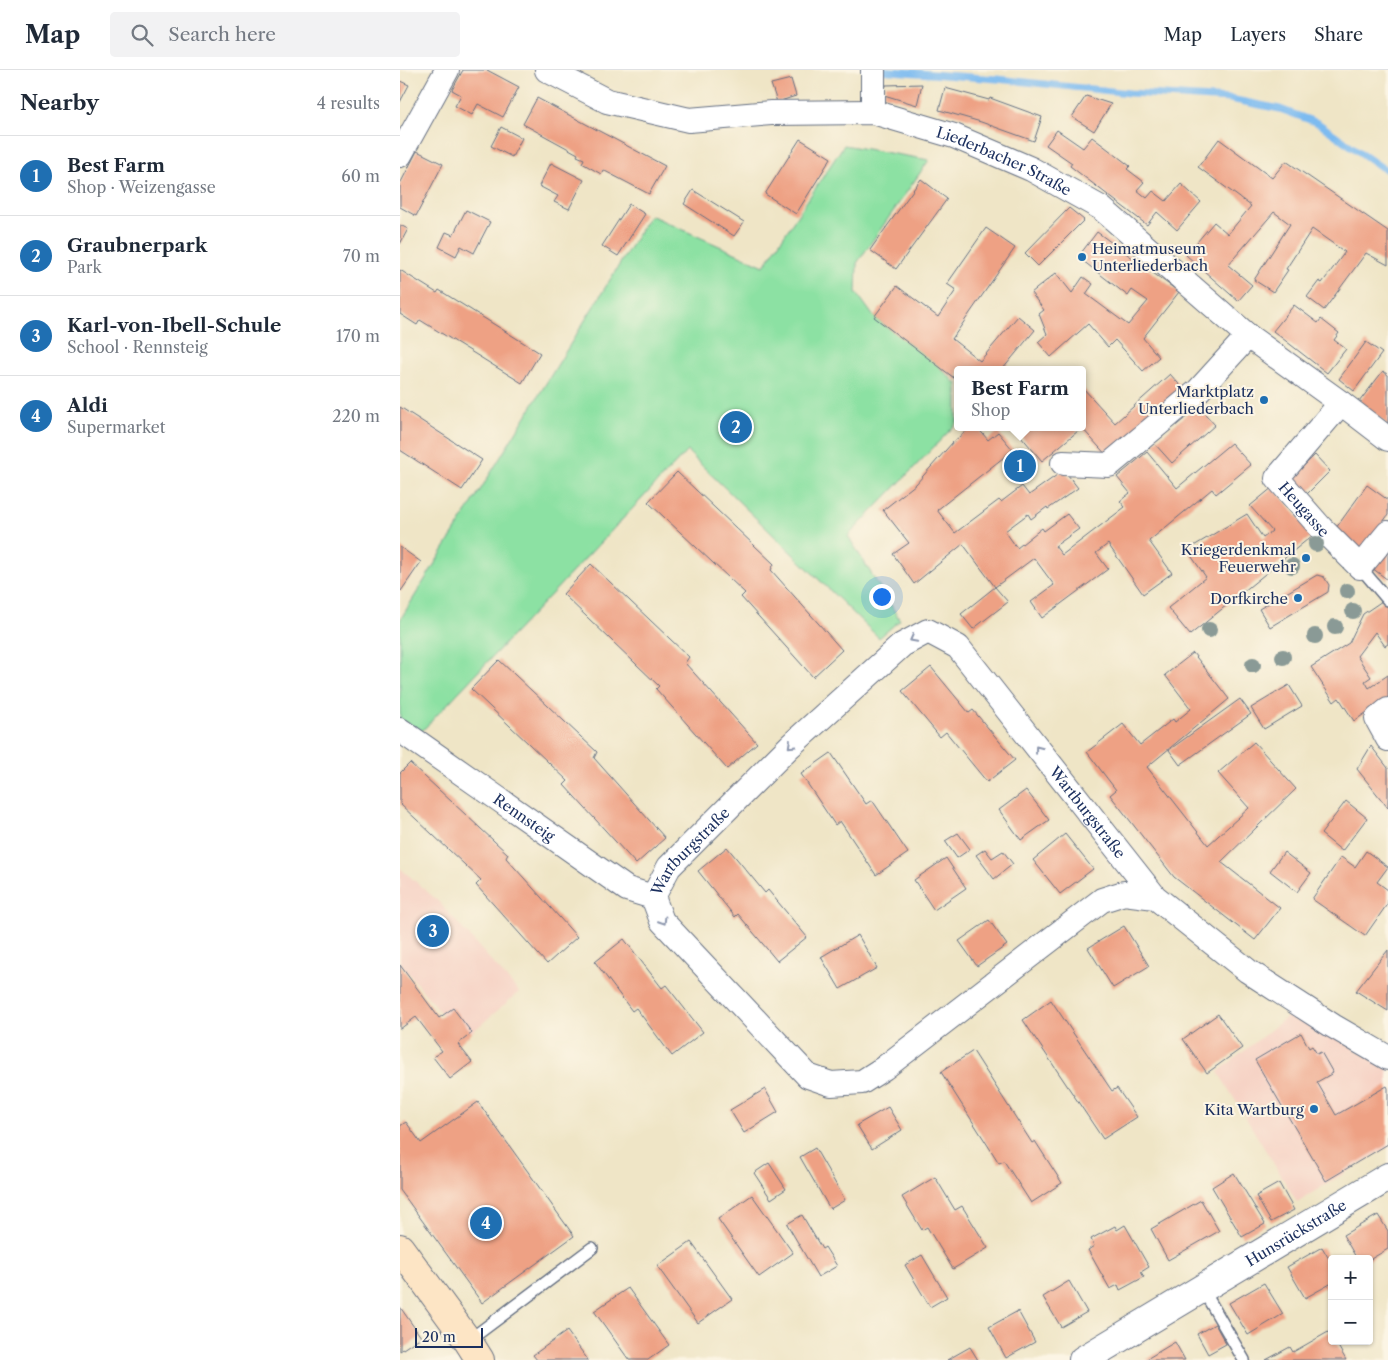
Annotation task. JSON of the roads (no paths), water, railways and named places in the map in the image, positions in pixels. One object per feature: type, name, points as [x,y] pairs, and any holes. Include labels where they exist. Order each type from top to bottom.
[{"type":"main road","points":[[400,1248],[474,1351]]},
{"type":"street","points":[[400,156],[447,70]]},
{"type":"street","name":"Liederbacher Straße","points":[[547,70],[607,101],[689,120],[771,113],[873,112],[954,136],[1031,169],[1101,208],[1248,336],[1388,439]]},
{"type":"street","points":[[873,76],[873,112]]},
{"type":"street","points":[[1063,462],[1109,465],[1198,391],[1248,336]]},
{"type":"street","name":"Heugasse","points":[[1341,403],[1277,478],[1321,528],[1360,567]]},
{"type":"street","points":[[1360,567],[1388,533]]},
{"type":"street","name":"Wartburgstraße","points":[[1155,897],[1124,892],[1102,900],[884,1068],[862,1082],[831,1084],[808,1076],[662,921],[653,897],[669,867],[790,746],[902,645],[928,631],[958,647],[1155,897],[1248,971],[1333,1026],[1388,1058]]},
{"type":"street","points":[[1388,710],[1377,719],[1388,739]]},
{"type":"street","name":"Rennsteig","points":[[400,730],[627,889],[653,897]]},
{"type":"street","name":"Hunsrückstraße","points":[[1082,1360],[1388,1177]]},
{"type":"lane","name":"Heugasse","points":[[1360,567],[1388,600]]},
{"type":"lane","points":[[474,1351],[592,1248]]},
{"type":"lane","points":[[1202,1288],[1244,1360]]},
{"type":"waterway","points":[[878,70],[997,79],[1130,93],[1230,99],[1280,109],[1318,123],[1388,170]]},
{"type":"place","name":"Heimatmuseum Unterliederbach","points":[[1082,257]]},
{"type":"place","name":"Marktplatz Unterliederbach","points":[[1264,400]]},
{"type":"place","name":"Graubnerpark","points":[[736,427]]},
{"type":"place","name":"Best Farm","points":[[1020,466]]},
{"type":"place","name":"Kriegerdenkmal Feuerwehr","points":[[1306,558]]},
{"type":"place","name":"Dorfkirche","points":[[1298,598]]},
{"type":"place","name":"Karl-von-Ibell-Schule","points":[[433,931]]},
{"type":"place","name":"Kita Wartburg","points":[[1314,1109]]},
{"type":"place","name":"Aldi","points":[[486,1223]]}]
